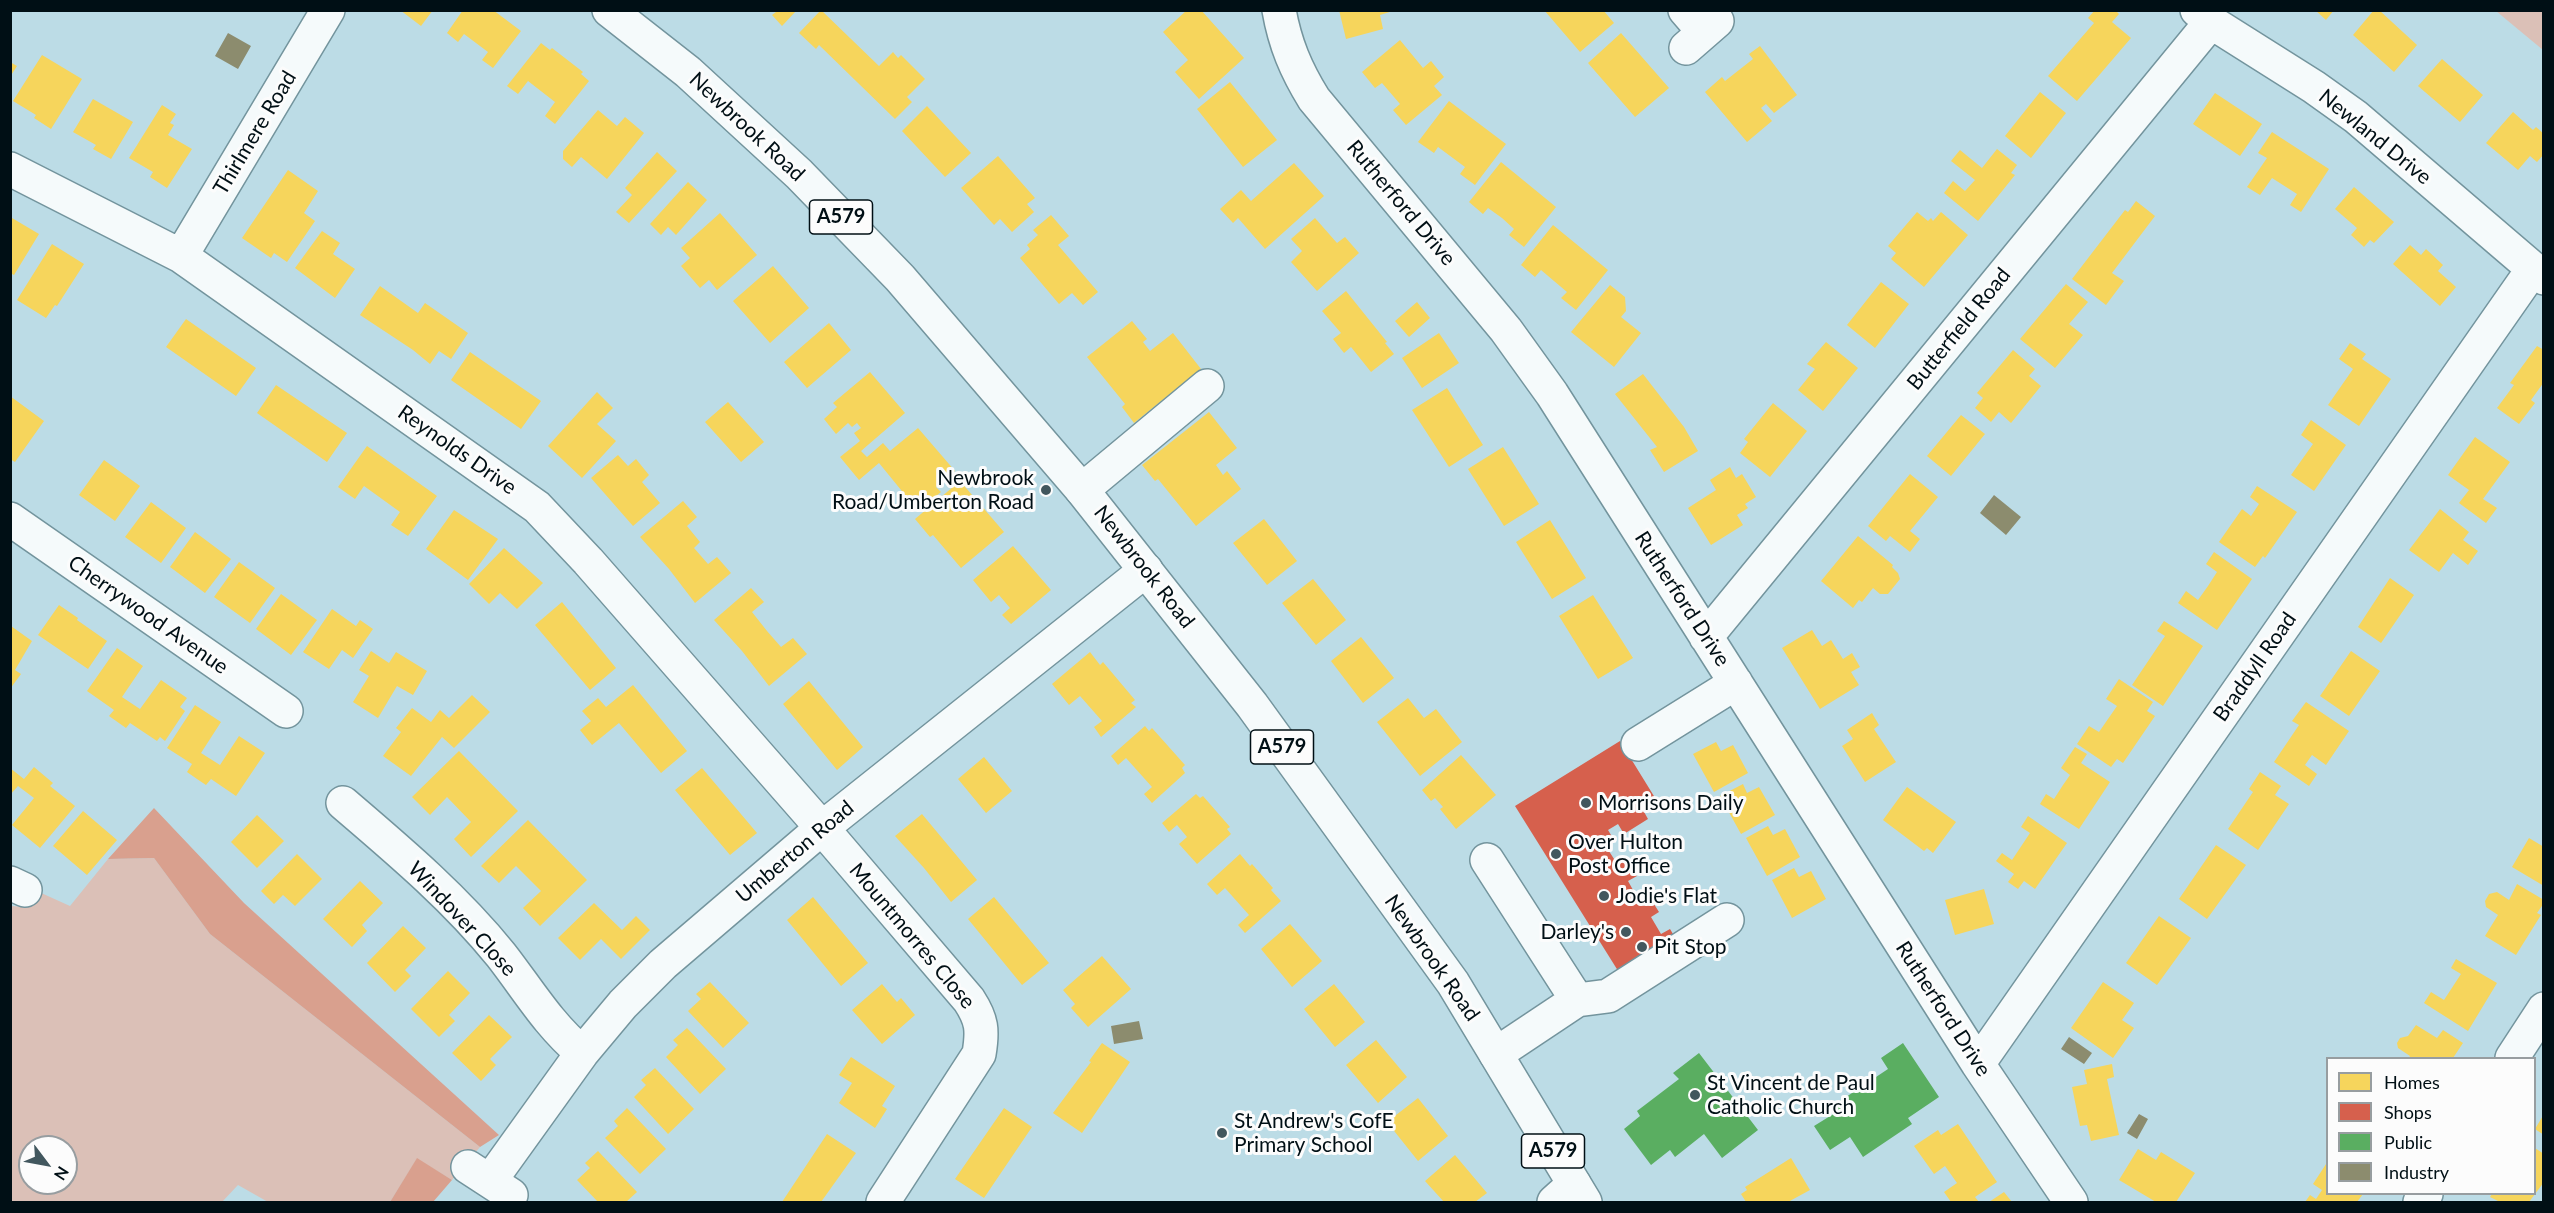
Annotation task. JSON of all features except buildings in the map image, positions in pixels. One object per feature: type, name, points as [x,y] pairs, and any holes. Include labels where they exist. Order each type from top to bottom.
[{"type":"main road","name":"Thirlmere Road","points":[[181,256],[328,10]]},
{"type":"main road","name":"Newbrook Road","points":[[609,10],[688,72],[799,174],[900,278],[1082,490],[1252,705],[1453,983],[1496,1054],[1571,1196]]},
{"type":"main road","name":"Rutherford Drive","points":[[1280,10],[1283,33],[1295,69],[1314,99],[1506,330],[1552,394],[1978,1064],[2071,1203]]},
{"type":"main road","name":"Butterfield Road","points":[[1706,636],[2204,16]]},
{"type":"main road","name":"Newland Drive","points":[[2204,16],[2356,117],[2538,273]]},
{"type":"main road","name":"Reynolds Drive","points":[[10,169],[181,256],[537,507],[588,561],[822,828]]},
{"type":"main road","name":"Braddyll Road","points":[[1978,1064],[2538,273]]},
{"type":"main road","points":[[1082,490],[1207,386]]},
{"type":"main road","name":"Cherrywood Avenue","points":[[10,519],[286,711]]},
{"type":"main road","name":"Umberton Road","points":[[489,1181],[582,1053],[623,1004],[663,964],[822,828],[1146,570]]},
{"type":"main road","points":[[1638,744],[1736,683]]},
{"type":"main road","name":"Windover Close","points":[[348,820],[456,905],[501,955],[559,1034],[582,1053]]},
{"type":"main road","name":"Mountmorres Close","points":[[822,828],[969,1000],[980,1017],[982,1037],[979,1054],[972,1069],[883,1203]]},
{"type":"main road","points":[[1487,860],[1577,1000]]},
{"type":"main road","points":[[1496,1054],[1577,1000],[1608,996],[1727,920]]},
{"type":"main road","points":[[2513,1057],[2544,1009]]},
{"type":"shaded area","points":[[2496,11],[2543,11],[2543,50]]},
{"type":"shaded area","points":[[154,808],[244,903],[499,1135],[480,1147],[210,934],[154,858],[108,859]]},
{"type":"shaded area","points":[[154,858],[210,934],[480,1147],[452,1180],[417,1159],[390,1202],[268,1202],[238,1185],[222,1202],[11,1202],[10,906],[28,907],[39,892],[70,906],[108,859]]},
{"type":"shaded area","points":[[417,1158],[452,1180],[433,1202],[390,1202]]},
{"type":"place","name":"Newbrook Road/Umberton Road","points":[[1046,490]]},
{"type":"place","name":"Morrisons Daily","points":[[1586,803]]},
{"type":"place","name":"Over Hulton Post Office","points":[[1556,854]]},
{"type":"place","name":"Jodie's Flat","points":[[1604,896]]},
{"type":"place","name":"Darley's","points":[[1626,932]]},
{"type":"place","name":"Pit Stop","points":[[1642,947]]},
{"type":"place","name":"St Vincent de Paul Catholic Church","points":[[1695,1095]]},
{"type":"place","name":"St Andrew's CofE Primary School","points":[[1222,1133]]}]
